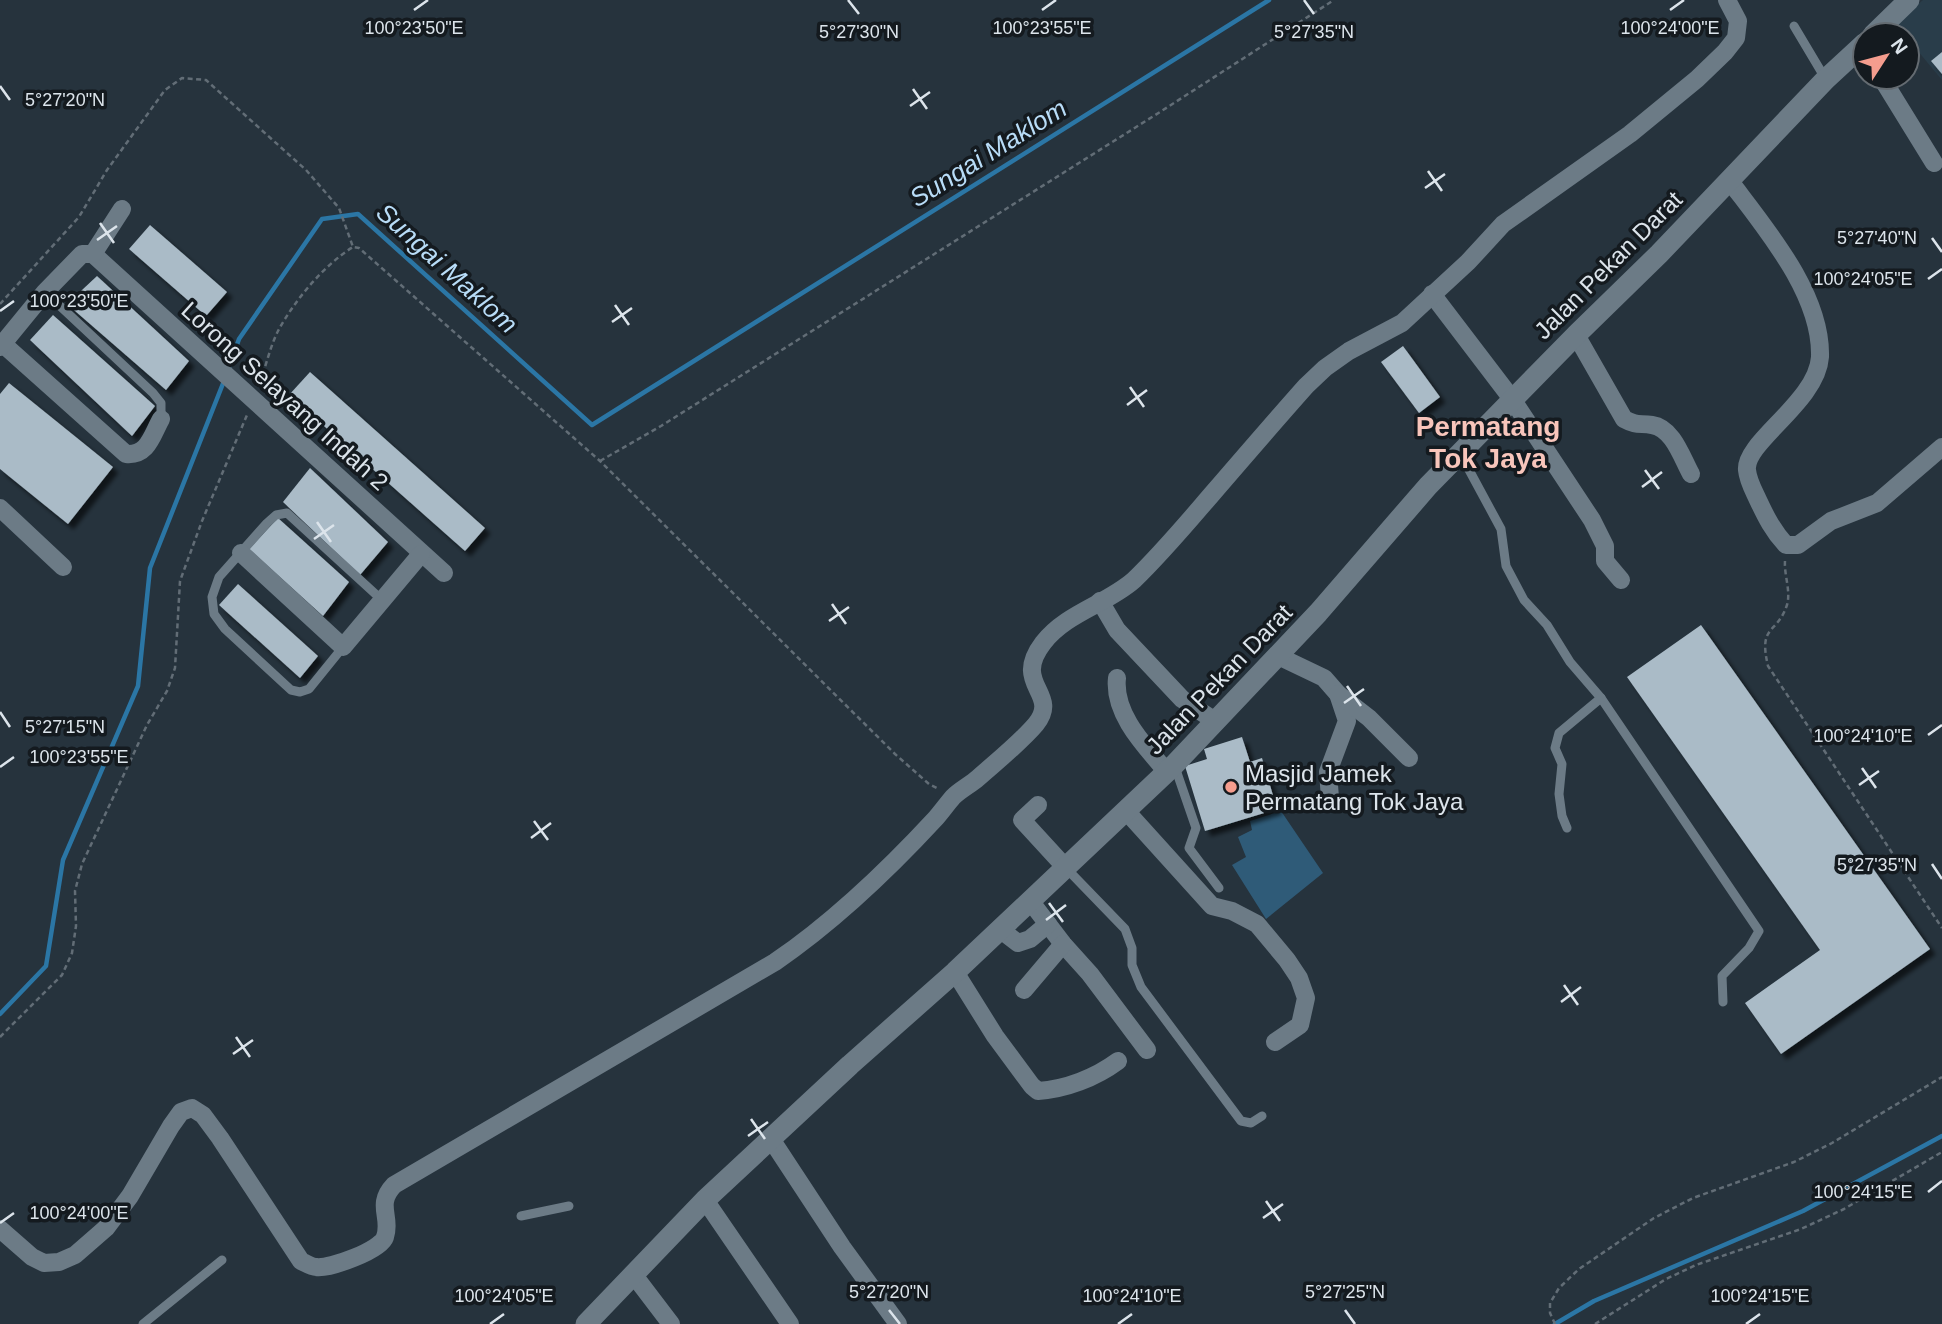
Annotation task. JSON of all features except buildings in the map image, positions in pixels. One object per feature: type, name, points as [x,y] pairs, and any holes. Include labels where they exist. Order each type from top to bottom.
[{"type":"main road","name":"Jalan Pekan Darat","points":[[1889,21],[1909,0]]},
{"type":"main road","name":"Jalan Pekan Darat","points":[[586,1324],[705,1200],[850,1065],[956,972],[1170,769],[1278,656],[1428,486],[1659,254],[1826,79],[1851,58]]},
{"type":"street","points":[[0,1229],[32,1257],[44,1263],[59,1262],[75,1255],[106,1228],[130,1196],[181,1112],[192,1108],[203,1115],[220,1138],[301,1261],[317,1268],[338,1264],[380,1246],[385,1239],[384,1199],[394,1185],[723,993],[813,936],[890,865],[954,796],[1037,723],[1043,710],[1043,696],[1033,682],[1030,670],[1033,658],[1045,640],[1058,628],[1131,583],[1160,554],[1325,368],[1349,351],[1402,323],[1468,262],[1503,224],[1630,134],[1698,79],[1735,38],[1738,21],[1727,0]]},
{"type":"street","points":[[1890,91],[1934,163]]},
{"type":"street","points":[[1729,180],[1801,283],[1819,331],[1820,360],[1809,389],[1752,452],[1746,468],[1750,484],[1773,530],[1786,545],[1798,545],[1831,521],[1877,503],[1942,447]]},
{"type":"street","points":[[122,209],[93,254],[82,254],[44,292],[1,346],[126,454],[135,455],[143,451],[160,419]]},
{"type":"street","name":"Lorong Selayang Indah 2","points":[[93,254],[444,573]]},
{"type":"street","points":[[1432,294],[1512,400],[1592,520],[1605,546],[1605,561],[1621,580]]},
{"type":"street","points":[[1576,335],[1624,419],[1636,425],[1654,425],[1664,430],[1691,474]]},
{"type":"street","points":[[0,508],[63,568]]},
{"type":"street","points":[[241,553],[343,647],[421,554]]},
{"type":"street","points":[[1100,601],[1117,630],[1182,699],[1215,721]]},
{"type":"street","points":[[1278,656],[1324,678],[1409,758]]},
{"type":"street","points":[[1117,678],[1115,693],[1134,733],[1170,769]]},
{"type":"street","points":[[1330,798],[1328,772],[1347,721],[1338,694]]},
{"type":"street","points":[[1038,805],[1022,820],[1066,868]]},
{"type":"street","points":[[1127,812],[1212,906],[1232,911],[1257,924],[1299,978],[1306,998],[1300,1025],[1275,1042]]},
{"type":"street","points":[[1031,902],[1147,1050]]},
{"type":"street","points":[[1001,930],[1018,943],[1030,939],[1048,924]]},
{"type":"street","points":[[1024,990],[1063,944]]},
{"type":"street","points":[[956,972],[995,1036],[1038,1091],[1099,1074],[1118,1061]]},
{"type":"street","points":[[771,1139],[842,1247],[898,1324]]},
{"type":"street","points":[[705,1200],[790,1324]]},
{"type":"street","points":[[633,1273],[671,1324]]},
{"type":"lane","points":[[1794,26],[1826,79]]},
{"type":"lane","points":[[44,292],[153,393],[161,403],[160,419]]},
{"type":"lane","points":[[1460,453],[1501,529],[1506,566],[1524,600],[1546,625],[1570,662],[1601,698],[1759,931],[1749,948],[1722,976],[1723,1002]]},
{"type":"lane","points":[[343,647],[309,689],[300,692],[291,690],[225,629],[214,614],[212,597],[219,577],[276,514],[287,513],[382,600]]},
{"type":"lane","points":[[1567,828],[1562,816],[1559,794],[1562,764],[1555,748],[1557,740],[1559,733],[1601,698]]},
{"type":"lane","points":[[1170,769],[1196,828],[1189,848],[1219,888]]},
{"type":"lane","points":[[1066,868],[1125,929],[1132,948],[1132,965],[1141,987],[1241,1121],[1251,1123],[1262,1116]]},
{"type":"lane","points":[[521,1216],[569,1206]]},
{"type":"lane","points":[[143,1324],[222,1260]]},
{"type":"path","points":[[600,461],[661,426],[1334,0]]},
{"type":"path","points":[[0,304],[79,217],[107,170],[165,90],[182,78],[206,80],[306,170],[339,208],[353,247]]},
{"type":"path","points":[[0,1037],[62,975],[72,953],[76,926],[75,891],[82,864],[135,750],[167,691],[175,668],[180,581],[249,397],[278,332],[306,290],[335,258],[353,247],[359,248],[433,311],[600,461],[895,754],[929,784],[954,796]]},
{"type":"path","points":[[1786,545],[1784,571],[1788,588],[1787,606],[1769,630],[1763,646],[1768,666],[1942,928]]},
{"type":"path","points":[[1555,1324],[1550,1313],[1550,1303],[1559,1289],[1579,1269],[1654,1218],[1693,1198],[1803,1157],[1832,1143],[1942,1077]]},
{"type":"path","points":[[1595,1324],[1666,1279],[1696,1265],[1801,1229],[1833,1214],[1942,1152]]},
{"type":"shaded area","points":[[1923,0],[1942,0],[1942,80],[1921,55],[1921,21],[1898,21]]},
{"type":"shaded area","points":[[1281,811],[1323,873],[1266,919],[1232,865],[1246,857],[1238,837],[1252,830],[1250,821]]},
{"type":"waterway","name":"Sungai Maklom","points":[[228,370],[239,339],[322,219],[358,214],[592,425],[1269,0]]},
{"type":"waterway","name":"Sungai Maklom","points":[[0,1014],[46,966],[63,860],[138,686],[150,568],[224,381]]},
{"type":"waterway","points":[[1555,1324],[1594,1301],[1803,1211],[1942,1136]]},
{"type":"place","name":"Masjid Jamek Permatang Tok Jaya","points":[[1231,787]]},
{"type":"district","name":"Permatang Tok Jaya","points":[[1488,442]]}]
